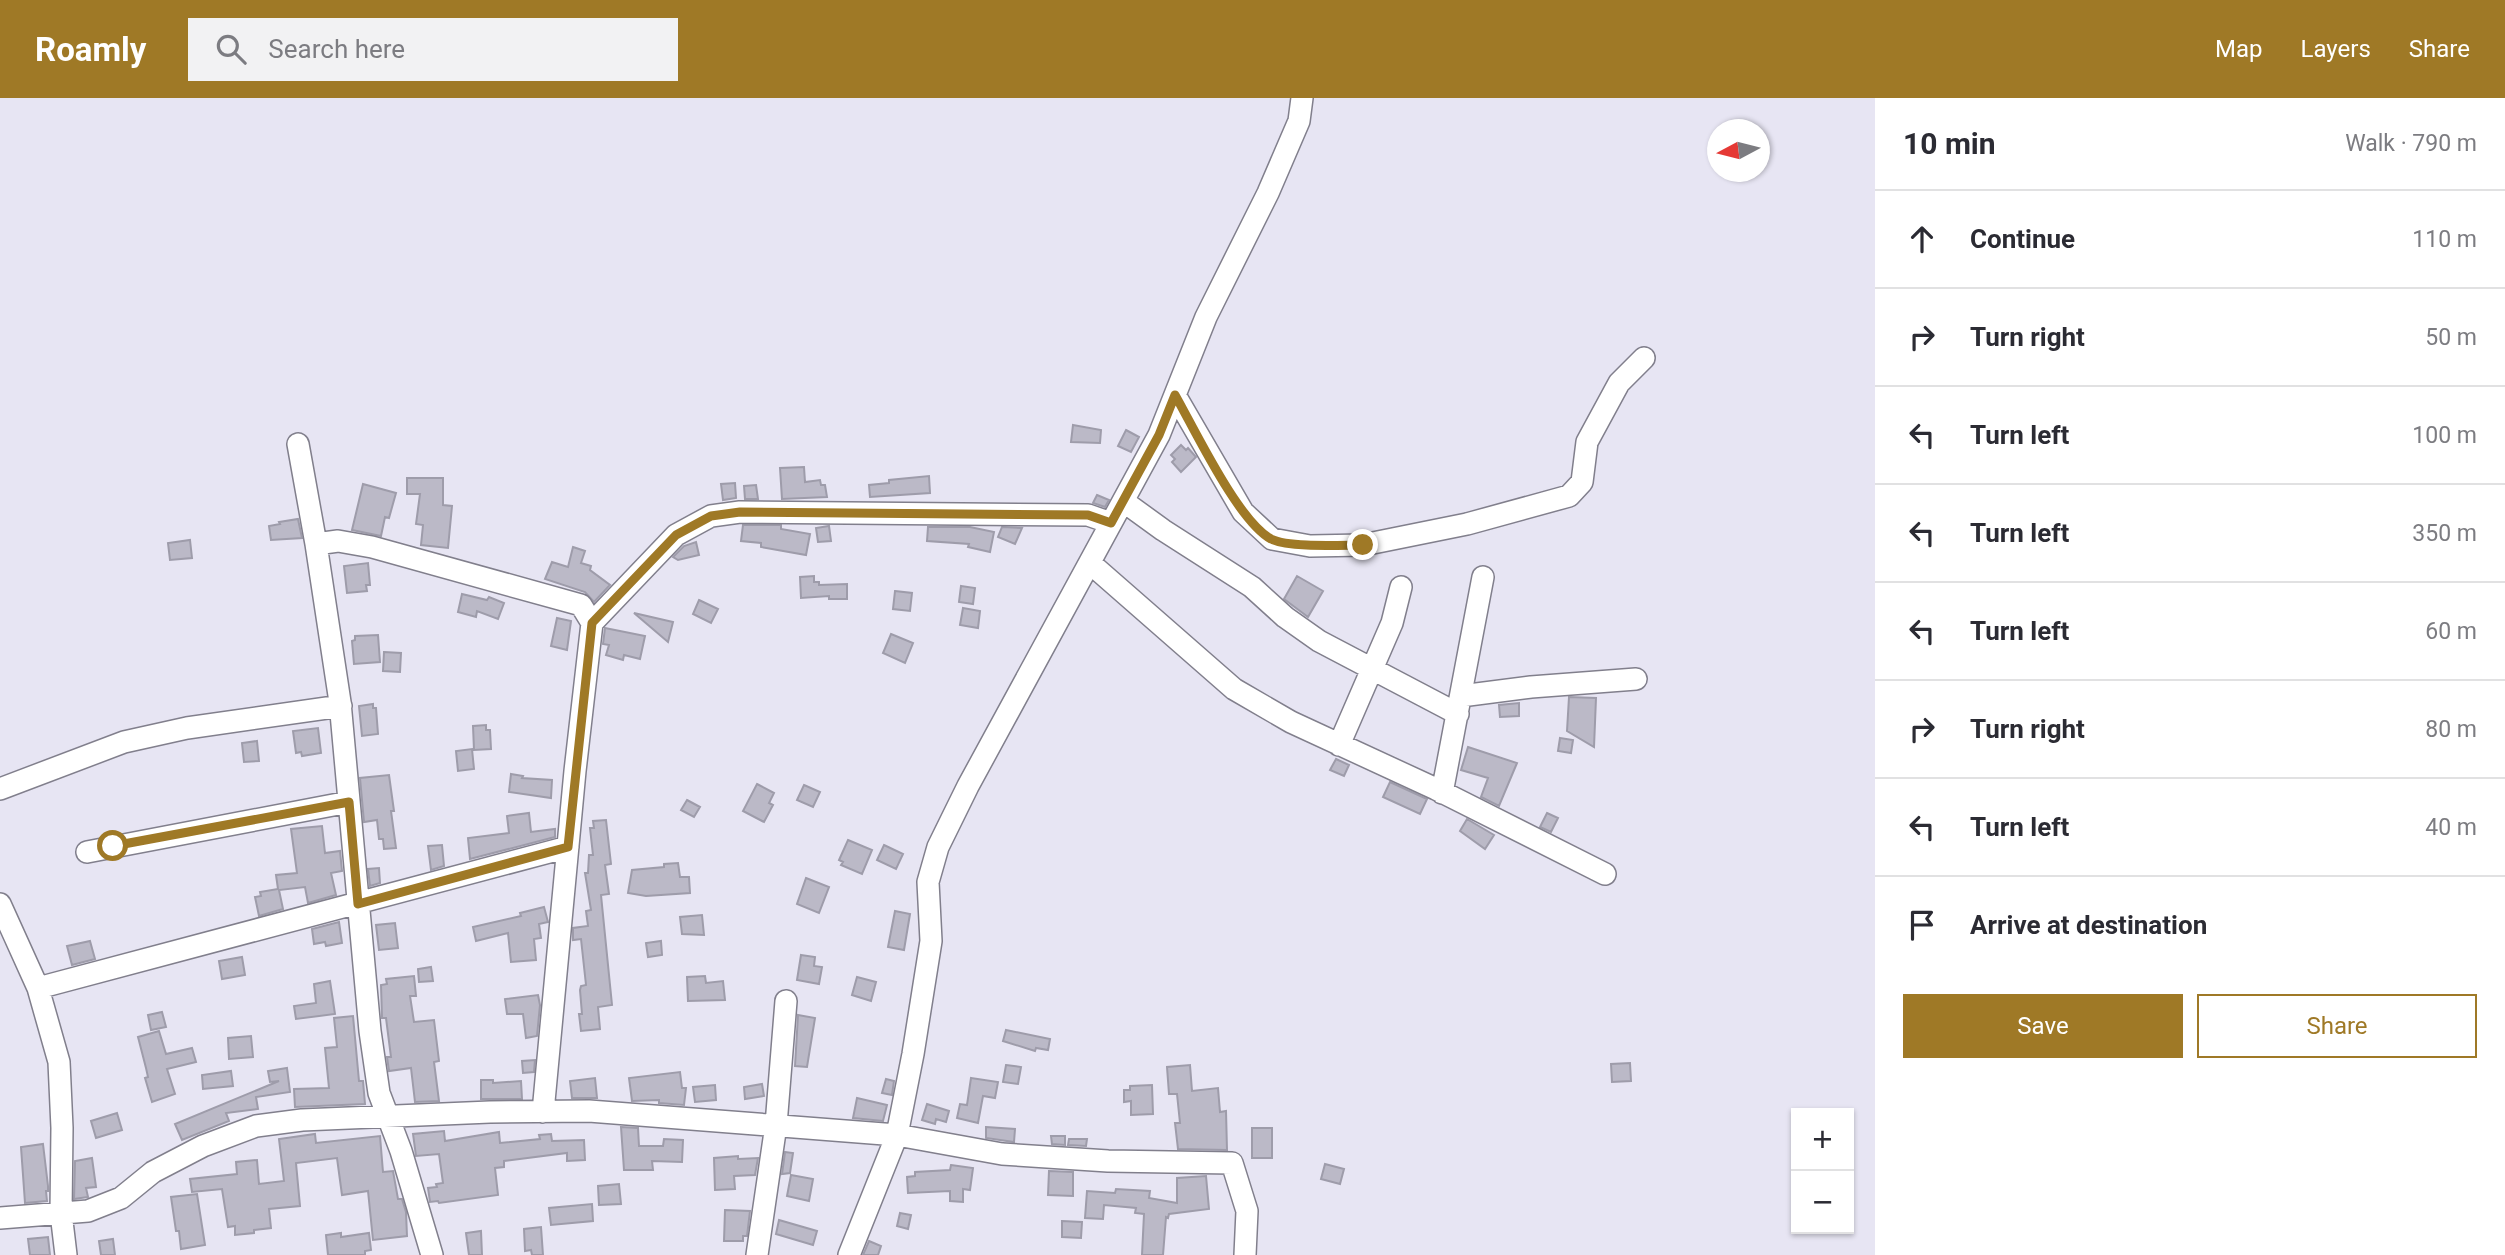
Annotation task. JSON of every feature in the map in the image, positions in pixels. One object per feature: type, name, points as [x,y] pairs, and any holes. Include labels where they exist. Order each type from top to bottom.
[{"type":"street","points":[[849,1255],[897,1135],[931,941],[928,882],[938,847],[968,786],[1159,435],[1206,317],[1268,193],[1294,133],[1303,98]]},
{"type":"street","points":[[1175,395],[1242,512],[1272,539],[1310,546],[1363,545],[1467,524],[1569,496],[1582,482],[1587,442],[1619,383],[1644,358]]},
{"type":"street","points":[[298,444],[341,706],[370,1031],[379,1093],[401,1151],[432,1255]]},
{"type":"street","points":[[1123,501],[1252,587],[1285,618],[1319,641],[1371,670],[1460,705],[1531,687],[1636,679]]},
{"type":"street","points":[[592,623],[676,535],[711,516],[740,512],[1088,515],[1111,523]]},
{"type":"street","points":[[316,544],[338,541],[372,547],[581,605],[592,623],[543,1112]]},
{"type":"street","points":[[1090,563],[1234,689],[1291,722],[1443,793],[1605,874]]},
{"type":"street","points":[[1443,793],[1483,577]]},
{"type":"street","points":[[1339,744],[1392,623],[1401,587]]},
{"type":"street","points":[[0,789],[124,742],[187,728],[341,706]]},
{"type":"street","points":[[87,852],[349,802]]},
{"type":"street","points":[[38,988],[568,847]]},
{"type":"street","points":[[0,904],[38,988],[59,1062],[62,1128],[61,1213],[66,1255]]},
{"type":"street","points":[[757,1255],[776,1125],[786,1001]]},
{"type":"street","points":[[0,1217],[88,1210],[121,1198],[153,1172],[202,1146],[257,1126],[388,1117],[589,1111],[897,1135],[1002,1154],[1108,1161],[1232,1163],[1247,1211],[1245,1255]]},
{"type":"building","points":[[1073,425],[1101,430],[1100,443],[1071,442]]},
{"type":"building","points":[[1126,430],[1139,437],[1131,452],[1118,446]]},
{"type":"building","points":[[1181,445],[1196,457],[1181,472],[1172,462],[1175,459],[1171,455]]},
{"type":"building","points":[[804,467],[805,482],[820,480],[821,485],[825,485],[827,497],[782,499],[780,468]]},
{"type":"building","points":[[929,476],[930,493],[870,497],[869,485]]},
{"type":"building","points":[[407,478],[443,478],[443,505],[452,506],[448,548],[421,545],[423,525],[416,524],[420,494],[407,494]]},
{"type":"building","points":[[735,483],[736,498],[723,500],[721,484]]},
{"type":"building","points":[[363,484],[396,493],[389,518],[385,517],[381,536],[352,530]]},
{"type":"building","points":[[756,485],[758,499],[745,499],[744,486]]},
{"type":"building","points":[[1097,495],[1109,500],[1105,507],[1093,503]]},
{"type":"building","points":[[298,519],[302,538],[271,540],[269,526]]},
{"type":"building","points":[[743,525],[781,525],[781,529],[810,534],[806,555],[761,547],[761,543],[741,541]]},
{"type":"building","points":[[829,526],[831,541],[818,542],[816,528]]},
{"type":"building","points":[[928,527],[970,527],[994,532],[990,552],[968,547],[969,544],[927,541]]},
{"type":"building","points":[[1002,527],[1022,528],[1015,544],[998,537]]},
{"type":"building","points":[[190,540],[192,558],[170,560],[168,543]]},
{"type":"building","points":[[696,542],[699,555],[678,560],[673,557],[684,546]]},
{"type":"building","points":[[573,547],[585,551],[581,563],[591,566],[590,570],[610,585],[594,602],[585,592],[545,579],[552,562],[568,567]]},
{"type":"building","points":[[368,563],[370,585],[366,585],[367,591],[347,593],[344,566]]},
{"type":"building","points":[[814,576],[814,582],[819,582],[819,585],[847,584],[847,599],[829,599],[829,596],[801,598],[800,577]]},
{"type":"building","points":[[1297,576],[1323,591],[1308,617],[1284,599]]},
{"type":"building","points":[[961,586],[975,588],[973,604],[959,602]]},
{"type":"building","points":[[895,591],[912,593],[910,611],[893,609]]},
{"type":"building","points":[[462,594],[487,600],[489,597],[504,603],[498,619],[477,611],[476,617],[458,612]]},
{"type":"building","points":[[699,600],[718,609],[711,623],[693,614]]},
{"type":"building","points":[[963,608],[980,611],[978,628],[960,625]]},
{"type":"building","points":[[634,613],[673,622],[668,642]]},
{"type":"building","points":[[557,618],[571,621],[567,650],[551,646]]},
{"type":"building","points":[[605,628],[645,636],[640,659],[624,655],[623,660],[606,655],[609,645],[603,644]]},
{"type":"building","points":[[891,634],[913,643],[905,663],[883,653]]},
{"type":"building","points":[[378,635],[380,662],[354,664],[352,641],[355,636]]},
{"type":"building","points":[[384,652],[401,653],[400,672],[383,671]]},
{"type":"building","points":[[1569,697],[1596,698],[1594,747],[1567,731]]},
{"type":"building","points":[[1519,703],[1519,716],[1500,717],[1499,705]]},
{"type":"building","points":[[373,704],[373,708],[376,708],[378,734],[362,736],[359,706]]},
{"type":"building","points":[[486,725],[486,730],[490,730],[491,749],[474,750],[473,726]]},
{"type":"building","points":[[318,728],[321,753],[302,756],[301,752],[296,753],[293,731]]},
{"type":"building","points":[[1560,738],[1573,740],[1571,753],[1558,751]]},
{"type":"building","points":[[257,741],[259,761],[244,762],[242,743]]},
{"type":"building","points":[[1468,747],[1517,763],[1499,806],[1481,797],[1488,778],[1461,770]]},
{"type":"building","points":[[472,749],[474,769],[458,771],[456,751]]},
{"type":"building","points":[[1336,759],[1349,765],[1344,776],[1330,770]]},
{"type":"building","points":[[511,774],[523,776],[522,778],[552,780],[551,798],[509,792]]},
{"type":"building","points":[[389,775],[396,848],[384,849],[383,839],[379,839],[377,820],[364,822],[360,778]]},
{"type":"building","points":[[1390,782],[1427,799],[1420,814],[1383,797]]},
{"type":"building","points":[[757,784],[774,793],[769,803],[773,805],[764,822],[743,811]]},
{"type":"building","points":[[804,785],[820,792],[813,807],[797,800]]},
{"type":"building","points":[[687,800],[700,807],[694,817],[681,810]]},
{"type":"building","points":[[529,813],[531,832],[555,829],[555,837],[470,859],[468,838],[509,833],[507,816]]},
{"type":"building","points":[[1547,813],[1558,818],[1551,832],[1540,827]]},
{"type":"building","points":[[1467,819],[1494,835],[1485,849],[1460,831]]},
{"type":"building","points":[[606,820],[611,864],[605,865],[609,894],[601,895],[612,1005],[598,1007],[600,1029],[581,1031],[580,990],[581,986],[586,985],[581,939],[573,940],[573,928],[588,926],[586,911],[591,910],[585,873],[588,873],[589,855],[593,855],[590,828],[594,828],[593,821]]},
{"type":"building","points":[[322,826],[325,853],[340,851],[342,871],[331,873],[336,895],[308,903],[305,887],[279,890],[283,909],[259,916],[255,897],[261,896],[260,892],[278,889],[276,875],[297,873],[291,829]]},
{"type":"building","points":[[848,840],[872,850],[862,874],[841,865],[843,862],[839,860]]},
{"type":"building","points":[[442,845],[444,866],[431,870],[428,846]]},
{"type":"building","points":[[884,845],[903,854],[896,869],[877,860]]},
{"type":"building","points":[[678,863],[680,877],[689,877],[690,893],[646,896],[628,893],[632,870]]},
{"type":"building","points":[[379,868],[380,883],[370,886],[368,869]]},
{"type":"building","points":[[806,878],[829,887],[819,913],[797,904]]},
{"type":"building","points":[[544,907],[548,922],[539,924],[541,938],[534,939],[536,960],[511,962],[508,933],[476,941],[473,927],[521,916],[520,913]]},
{"type":"building","points":[[895,911],[910,914],[904,950],[888,947]]},
{"type":"building","points":[[702,915],[704,935],[682,934],[680,917]]},
{"type":"building","points":[[339,922],[342,943],[326,946],[325,942],[314,944],[312,929]]},
{"type":"building","points":[[395,923],[398,948],[379,950],[376,925]]},
{"type":"building","points":[[90,941],[95,959],[72,965],[67,946]]},
{"type":"building","points":[[661,941],[662,955],[648,957],[646,943]]},
{"type":"building","points":[[801,955],[815,957],[814,966],[822,967],[819,984],[797,980]]},
{"type":"building","points":[[242,957],[245,975],[222,979],[219,961]]},
{"type":"building","points":[[431,967],[433,981],[419,982],[418,969]]},
{"type":"building","points":[[414,976],[416,996],[410,996],[414,1022],[434,1020],[439,1061],[434,1062],[439,1101],[415,1102],[411,1068],[389,1071],[387,1057],[391,1057],[386,1018],[382,1018],[381,985],[387,984],[386,979]]},
{"type":"building","points":[[705,976],[706,983],[723,981],[725,1000],[688,1001],[687,977]]},
{"type":"building","points":[[857,977],[876,982],[871,1001],[852,995]]},
{"type":"building","points":[[330,981],[335,1014],[296,1019],[294,1006],[316,1003],[314,984]]},
{"type":"building","points":[[538,995],[540,1005],[537,1036],[526,1038],[523,1014],[507,1014],[505,999]]},
{"type":"building","points":[[162,1012],[166,1027],[151,1030],[148,1015]]},
{"type":"building","points":[[798,1015],[815,1018],[807,1067],[795,1066]]},
{"type":"building","points":[[353,1016],[359,1081],[363,1081],[365,1104],[295,1107],[294,1089],[329,1088],[325,1048],[337,1047],[334,1018]]},
{"type":"building","points":[[1006,1030],[1050,1039],[1048,1050],[1036,1048],[1035,1051],[1003,1041]]},
{"type":"building","points":[[159,1031],[166,1054],[192,1048],[196,1062],[167,1069],[175,1094],[152,1102],[138,1037]]},
{"type":"building","points":[[251,1036],[253,1057],[229,1059],[228,1038]]},
{"type":"building","points":[[535,1060],[534,1072],[523,1073],[522,1061]]},
{"type":"building","points":[[1630,1063],[1631,1081],[1612,1082],[1611,1064]]},
{"type":"building","points":[[1006,1065],[1021,1067],[1018,1084],[1003,1082]]},
{"type":"building","points":[[1190,1065],[1192,1091],[1218,1088],[1220,1112],[1226,1111],[1227,1150],[1178,1149],[1175,1123],[1180,1123],[1177,1094],[1169,1094],[1167,1067]]},
{"type":"building","points":[[287,1068],[290,1092],[256,1097],[258,1109],[226,1113],[229,1121],[182,1140],[175,1124],[279,1081],[270,1082],[268,1071]]},
{"type":"building","points":[[231,1071],[233,1086],[203,1089],[202,1075]]},
{"type":"building","points":[[680,1072],[682,1088],[686,1088],[684,1105],[659,1103],[659,1100],[632,1101],[629,1078]]},
{"type":"building","points":[[595,1078],[597,1098],[572,1098],[570,1081]]},
{"type":"building","points":[[971,1078],[998,1082],[995,1098],[983,1096],[978,1123],[957,1118],[960,1104],[967,1105]]},
{"type":"building","points":[[886,1079],[894,1081],[892,1095],[882,1093]]},
{"type":"building","points":[[481,1080],[493,1080],[493,1083],[521,1081],[522,1099],[481,1099]]},
{"type":"building","points":[[762,1084],[764,1096],[745,1099],[744,1087]]},
{"type":"building","points":[[715,1085],[716,1100],[695,1102],[693,1087]]},
{"type":"building","points":[[1152,1085],[1153,1114],[1131,1115],[1131,1101],[1124,1102],[1124,1090],[1130,1090],[1130,1086]]},
{"type":"building","points":[[857,1098],[887,1105],[883,1121],[853,1118]]},
{"type":"building","points":[[927,1104],[949,1111],[946,1122],[936,1119],[935,1124],[922,1120]]},
{"type":"building","points":[[117,1113],[122,1130],[96,1138],[91,1121]]},
{"type":"building","points":[[621,1127],[638,1128],[639,1146],[663,1146],[664,1139],[683,1140],[682,1162],[652,1161],[653,1170],[624,1170]]},
{"type":"building","points":[[986,1127],[1015,1129],[1014,1142],[986,1138]]},
{"type":"building","points":[[1252,1128],[1272,1128],[1272,1158],[1252,1158]]},
{"type":"building","points":[[444,1131],[445,1141],[499,1132],[500,1143],[540,1139],[539,1135],[551,1134],[552,1141],[584,1140],[585,1160],[567,1161],[567,1153],[504,1161],[504,1167],[495,1168],[498,1195],[430,1202],[428,1188],[443,1183],[439,1154],[416,1156],[413,1134]]},
{"type":"building","points":[[315,1134],[316,1143],[380,1136],[383,1172],[393,1171],[398,1199],[402,1199],[406,1212],[407,1236],[373,1240],[368,1191],[342,1195],[337,1158],[296,1163],[300,1206],[269,1209],[271,1228],[254,1230],[254,1233],[235,1235],[235,1226],[228,1227],[222,1189],[192,1192],[190,1179],[237,1174],[236,1162],[257,1160],[259,1184],[284,1181],[279,1139]]},
{"type":"building","points":[[1051,1136],[1065,1136],[1065,1145],[1052,1144]]},
{"type":"building","points":[[1069,1139],[1087,1139],[1086,1146],[1068,1145]]},
{"type":"building","points":[[43,1144],[47,1201],[25,1203],[21,1147]]},
{"type":"building","points":[[785,1152],[793,1153],[790,1173],[782,1174]]},
{"type":"building","points":[[738,1156],[738,1159],[758,1158],[755,1175],[734,1176],[735,1189],[715,1190],[714,1158]]},
{"type":"building","points":[[92,1158],[96,1187],[86,1188],[88,1197],[74,1199],[75,1161]]},
{"type":"building","points":[[1325,1164],[1344,1169],[1340,1184],[1321,1179]]},
{"type":"building","points":[[951,1165],[973,1168],[970,1190],[963,1189],[963,1202],[950,1201],[950,1191],[908,1193],[907,1177],[915,1176],[915,1172],[950,1170]]},
{"type":"building","points":[[1049,1171],[1073,1172],[1073,1196],[1048,1195]]},
{"type":"building","points":[[791,1175],[813,1179],[809,1201],[787,1196]]},
{"type":"building","points":[[1206,1176],[1209,1209],[1169,1214],[1168,1218],[1166,1217],[1163,1255],[1142,1255],[1144,1214],[1135,1213],[1136,1208],[1104,1205],[1103,1219],[1085,1218],[1087,1191],[1150,1191],[1149,1198],[1177,1203],[1177,1178]]},
{"type":"building","points":[[619,1184],[621,1204],[599,1205],[598,1186]]},
{"type":"building","points":[[197,1194],[205,1245],[181,1249],[171,1197]]},
{"type":"building","points":[[592,1204],[593,1221],[551,1225],[549,1208]]},
{"type":"building","points":[[725,1210],[750,1211],[747,1236],[743,1236],[743,1241],[724,1241]]},
{"type":"building","points":[[900,1213],[911,1215],[908,1229],[897,1226]]},
{"type":"building","points":[[779,1220],[817,1231],[813,1245],[776,1234]]},
{"type":"building","points":[[1062,1221],[1082,1222],[1081,1238],[1062,1237]]},
{"type":"building","points":[[541,1227],[543,1255],[532,1255],[531,1250],[525,1251],[524,1229]]},
{"type":"building","points":[[481,1231],[482,1255],[469,1255],[466,1233]]},
{"type":"building","points":[[341,1233],[341,1237],[369,1233],[371,1250],[365,1251],[365,1255],[328,1255],[326,1235]]},
{"type":"building","points":[[48,1237],[50,1255],[30,1255],[28,1239]]},
{"type":"building","points":[[113,1239],[115,1255],[101,1255],[99,1241]]},
{"type":"building","points":[[869,1241],[881,1246],[878,1255],[863,1255]]},
{"type":"route","points":[[113,846],[349,802],[358,904],[568,847],[592,623],[676,535],[711,516],[740,512],[1088,515],[1111,523],[1159,435],[1175,395],[1242,512],[1272,539],[1310,546],[1363,545]]}]
